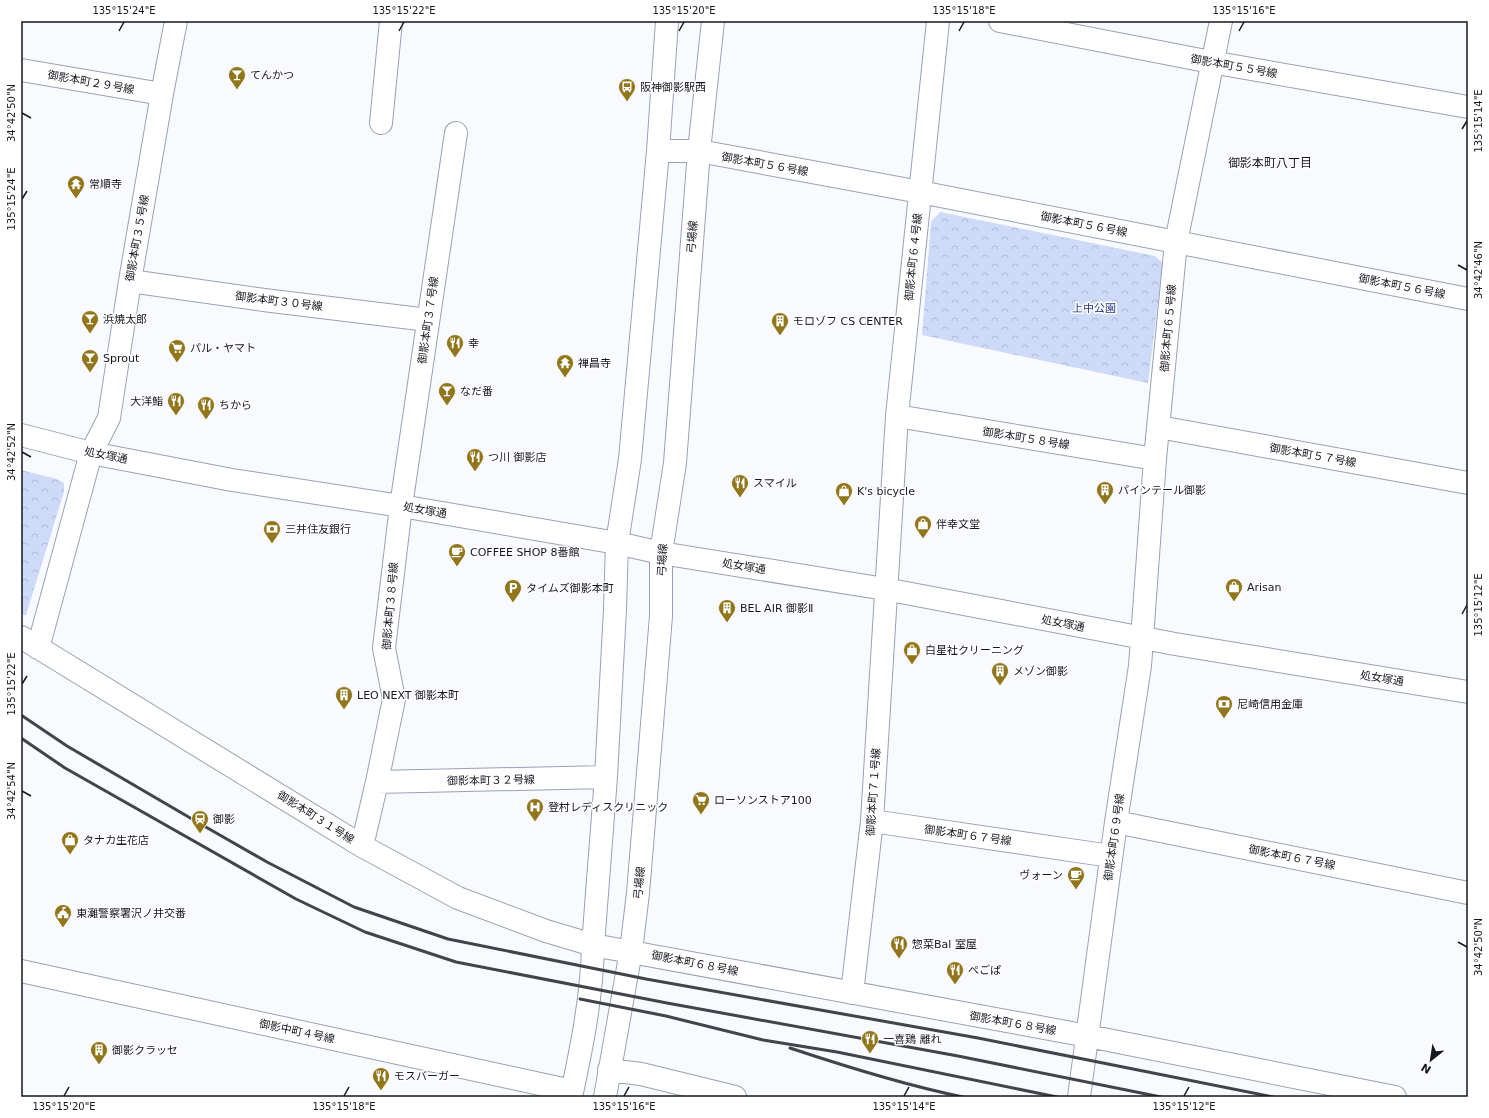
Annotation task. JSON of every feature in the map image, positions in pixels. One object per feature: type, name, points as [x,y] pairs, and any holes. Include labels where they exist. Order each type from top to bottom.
[{"type":"street","name":"御影本町３５号線","points":[[30,642],[91,453],[109,418],[130,281],[176,21]]},
{"type":"street","points":[[381,124],[391,21]]},
{"type":"street","points":[[572,1094],[590,998],[606,778],[617,543],[630,459],[658,151],[667,21]]},
{"type":"street","name":"弓場線","points":[[604,1097],[631,951],[639,885],[661,616],[661,553],[674,462],[699,151],[712,21]]},
{"type":"street","name":"御影本町６４号線","points":[[886,589],[897,416],[938,21]]},
{"type":"street","name":"御影本町５５号線","points":[[1000,21],[1211,62],[1468,107]]},
{"type":"street","name":"御影本町６５号線","points":[[1142,638],[1155,460],[1176,242],[1211,62],[1221,21]]},
{"type":"street","name":"御影本町２９号線","points":[[21,70],[162,94]]},
{"type":"street","name":"御影本町３７号線","points":[[401,506],[456,134]]},
{"type":"street","points":[[658,151],[699,151]]},
{"type":"street","name":"御影本町５６号線","points":[[699,151],[920,192],[1468,299]]},
{"type":"street","name":"御影本町３０号線","points":[[130,281],[264,300],[428,320]]},
{"type":"street","name":"御影本町５８号線","points":[[897,416],[1155,460]]},
{"type":"street","name":"御影本町５７号線","points":[[1159,427],[1468,483]]},
{"type":"street","name":"処女塚通","points":[[21,435],[91,453],[232,480],[401,506],[617,543],[661,553],[886,589],[1142,638],[1468,692]]},
{"type":"street","name":"御影本町３８号線","points":[[362,846],[394,699],[384,648],[401,506]]},
{"type":"street","name":"御影本町７１号線","points":[[852,993],[872,821],[886,589]]},
{"type":"street","name":"御影本町６９号線","points":[[1079,1097],[1111,856],[1140,666],[1142,638]]},
{"type":"street","name":"御影本町３１号線","points":[[30,642],[362,846],[458,898],[546,931],[593,944],[631,951]]},
{"type":"street","name":"御影本町３２号線","points":[[377,782],[606,778]]},
{"type":"street","name":"御影本町６７号線","points":[[872,821],[1111,856]]},
{"type":"street","name":"御影本町６７号線","points":[[1116,822],[1468,893]]},
{"type":"street","name":"御影本町６８号線","points":[[631,951],[1088,1036],[1395,1097]]},
{"type":"street","name":"御影中町４号線","points":[[21,971],[572,1094]]},
{"type":"street","points":[[572,1094],[609,1070],[641,1074],[735,1097]]},
{"type":"green space","name":"上中公園","points":[[940,212],[1155,256],[1163,263],[1148,383],[922,335],[931,222]]},
{"type":"green space","points":[[21,470],[57,479],[64,483],[64,492],[26,615],[21,615]]},
{"type":"railway","points":[[21,715],[67,746],[267,862],[354,907],[448,939],[646,979],[978,1038],[1273,1097]]},
{"type":"railway","points":[[21,738],[65,768],[296,899],[365,932],[456,962],[667,1003],[958,1056],[1161,1097]]},
{"type":"railway","points":[[580,999],[666,1016],[763,1040],[837,1052],[1057,1097]]},
{"type":"railway","points":[[790,1048],[876,1075],[963,1097]]},
{"type":"place","name":"てんかつ","points":[[237,90]]},
{"type":"place","name":"阪神御影駅西","points":[[627,102]]},
{"type":"place","name":"常順寺","points":[[76,199]]},
{"type":"place","name":"浜焼太郎","points":[[90,334]]},
{"type":"place","name":"モロゾフ CS CENTER","points":[[780,336]]},
{"type":"place","name":"幸","points":[[455,358]]},
{"type":"place","name":"パル・ヤマト","points":[[177,363]]},
{"type":"place","name":"Sprout","points":[[90,373]]},
{"type":"place","name":"禅昌寺","points":[[565,378]]},
{"type":"place","name":"なだ番","points":[[447,406]]},
{"type":"place","name":"大洋鮨","points":[[176,416]]},
{"type":"place","name":"ちから","points":[[206,420]]},
{"type":"place","name":"つ川 御影店","points":[[475,472]]},
{"type":"place","name":"スマイル","points":[[740,498]]},
{"type":"place","name":"パインテール御影","points":[[1105,505]]},
{"type":"place","name":"K's bicycle","points":[[844,506]]},
{"type":"place","name":"伴幸文堂","points":[[923,539]]},
{"type":"place","name":"三井住友銀行","points":[[272,544]]},
{"type":"place","name":"COFFEE SHOP 8番館","points":[[457,567]]},
{"type":"place","name":"Arisan","points":[[1234,602]]},
{"type":"place","name":"タイムズ御影本町","points":[[513,603]]},
{"type":"place","name":"BEL AIR 御影Ⅱ","points":[[727,623]]},
{"type":"place","name":"白星社クリーニング","points":[[912,665]]},
{"type":"place","name":"メゾン御影","points":[[1000,686]]},
{"type":"place","name":"LEO NEXT 御影本町","points":[[344,710]]},
{"type":"place","name":"尼崎信用金庫","points":[[1224,719]]},
{"type":"place","name":"ローソンストア100","points":[[701,815]]},
{"type":"place","name":"登村レディスクリニック","points":[[535,822]]},
{"type":"place","name":"御影","points":[[200,834]]},
{"type":"place","name":"タナカ生花店","points":[[70,855]]},
{"type":"place","name":"ヴォーン","points":[[1076,890]]},
{"type":"place","name":"東灘警察署沢ノ井交番","points":[[63,928]]},
{"type":"place","name":"惣菜Bal 室屋","points":[[899,959]]},
{"type":"place","name":"ぺごぱ","points":[[955,985]]},
{"type":"place","name":"一喜鶏 離れ","points":[[870,1054]]},
{"type":"place","name":"御影クラッセ","points":[[99,1065]]},
{"type":"place","name":"モスバーガー","points":[[381,1091]]},
{"type":"district","name":"御影本町八丁目","points":[[1270,163]]}]
